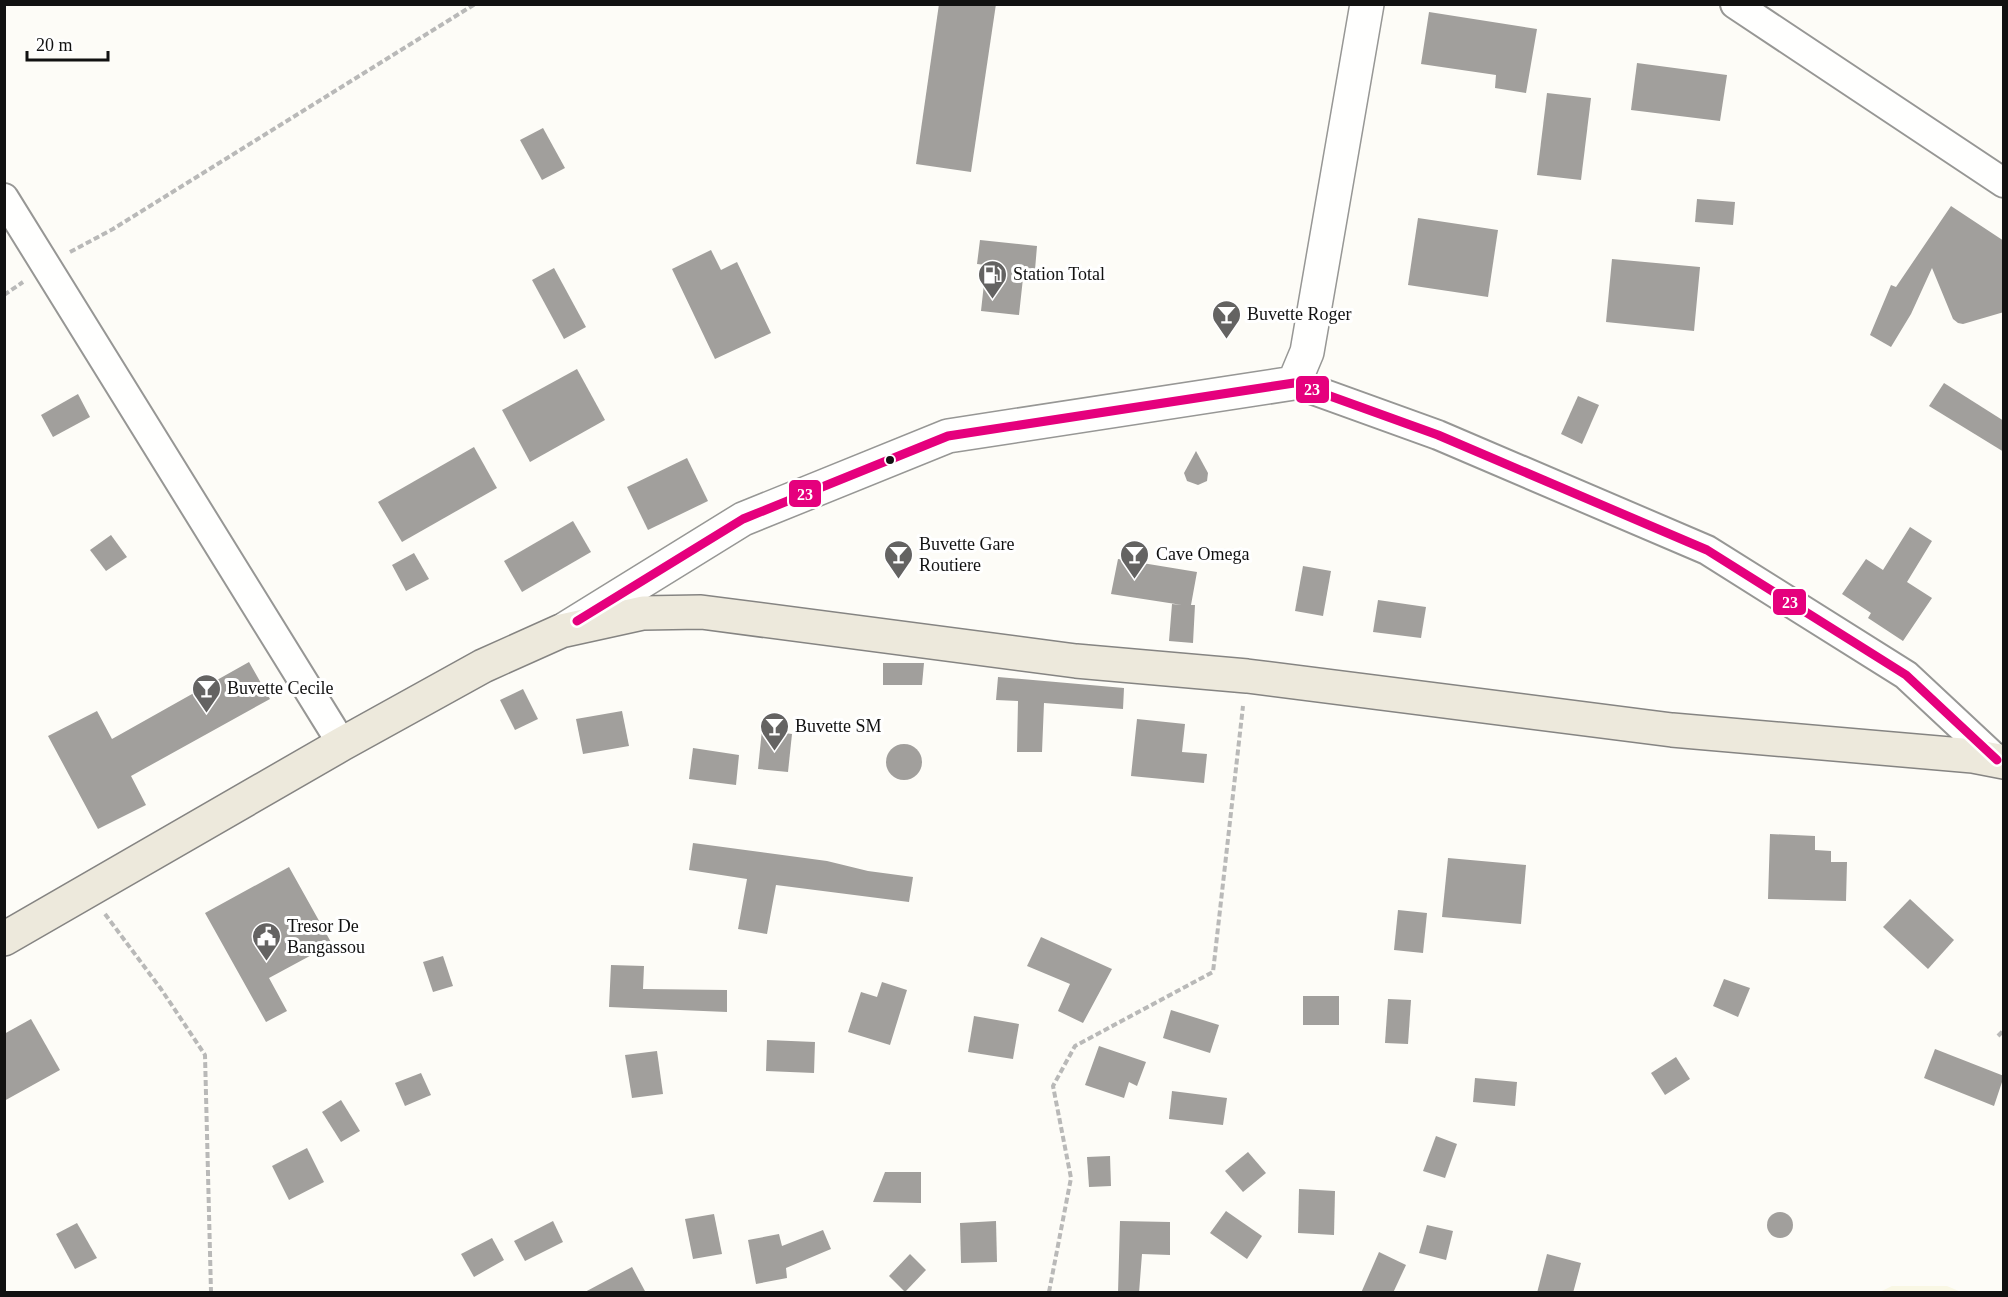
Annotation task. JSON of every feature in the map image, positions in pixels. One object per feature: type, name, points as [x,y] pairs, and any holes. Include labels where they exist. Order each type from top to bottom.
[{"type":"main road","points":[[4,939],[342,744],[483,666],[561,631],[643,613],[701,612],[1076,661],[1247,676],[1672,730],[2000,761]]},
{"type":"street","points":[[1294,383],[1307,352],[1367,4]]},
{"type":"street","points":[[1735,4],[2004,183]]},
{"type":"street","points":[[4,198],[342,744]]},
{"type":"street","points":[[561,631],[743,519],[948,436],[1294,383],[1438,435],[1707,550],[1906,675],[2000,761]]},
{"type":"path","points":[[46,265],[113,229],[475,4]]},
{"type":"path","points":[[1049,1293],[1071,1178],[1053,1086],[1075,1047],[1213,972],[1247,676]]},
{"type":"path","points":[[88,891],[161,989],[205,1054],[211,1293]]},
{"type":"path","points":[[1998,1036],[2004,1030]]},
{"type":"shaded area","points":[[1892,1286],[1947,1286],[1961,1292],[1880,1292]]},
{"type":"building","points":[[939,4],[996,4],[971,172],[916,164]]},
{"type":"building","points":[[1429,12],[1537,29],[1526,93],[1495,88],[1496,75],[1421,64]]},
{"type":"building","points":[[1637,63],[1727,75],[1720,121],[1631,110]]},
{"type":"building","points":[[1547,93],[1591,98],[1581,180],[1537,175]]},
{"type":"building","points":[[543,128],[565,168],[542,180],[520,140]]},
{"type":"building","points":[[1697,199],[1735,202],[1733,225],[1695,222]]},
{"type":"building","points":[[1951,206],[2004,241],[2004,312],[1963,324],[1958,323],[1953,319],[1932,268],[1911,314],[1891,347],[1870,335],[1891,285],[1896,287]]},
{"type":"building","points":[[1418,218],[1498,230],[1488,297],[1408,285]]},
{"type":"building","points":[[980,240],[1037,246],[1035,270],[1024,269],[1019,315],[981,311],[986,265],[977,264]]},
{"type":"building","points":[[711,250],[721,270],[737,262],[771,333],[715,359],[672,269]]},
{"type":"building","points":[[1612,259],[1700,267],[1694,331],[1606,322]]},
{"type":"building","points":[[554,268],[586,327],[564,339],[532,280]]},
{"type":"building","points":[[577,369],[605,420],[530,462],[502,410]]},
{"type":"building","points":[[1944,383],[2004,421],[2004,452],[1929,406]]},
{"type":"building","points":[[78,394],[90,417],[53,437],[41,415]]},
{"type":"building","points":[[1578,396],[1599,405],[1582,444],[1561,434]]},
{"type":"building","points":[[474,447],[497,488],[402,542],[378,502]]},
{"type":"building","points":[[1196,451],[1208,473],[1207,481],[1198,485],[1187,481],[1184,473]]},
{"type":"building","points":[[687,458],[708,501],[648,530],[627,487]]},
{"type":"building","points":[[573,521],[591,552],[522,592],[504,561]]},
{"type":"building","points":[[1910,527],[1932,541],[1907,582],[1932,598],[1903,641],[1868,618],[1871,613],[1842,594],[1866,559],[1883,570]]},
{"type":"building","points":[[111,535],[127,557],[106,571],[90,550]]},
{"type":"building","points":[[414,553],[429,579],[406,591],[392,565]]},
{"type":"building","points":[[1118,559],[1197,572],[1191,605],[1195,605],[1193,643],[1169,641],[1172,604],[1182,605],[1111,594]]},
{"type":"building","points":[[1303,566],[1331,571],[1323,616],[1295,611]]},
{"type":"building","points":[[1378,600],[1426,607],[1421,638],[1373,632]]},
{"type":"building","points":[[249,662],[270,699],[131,776],[146,805],[98,829],[48,736],[97,711],[112,739]]},
{"type":"building","points":[[883,663],[924,663],[922,685],[883,685]]},
{"type":"building","points":[[998,677],[1124,688],[1123,709],[1044,703],[1042,752],[1017,752],[1018,701],[996,700]]},
{"type":"building","points":[[523,689],[538,719],[515,730],[500,700]]},
{"type":"building","points":[[622,711],[629,746],[583,754],[576,719]]},
{"type":"building","points":[[1137,719],[1185,724],[1182,752],[1207,754],[1204,783],[1131,776]]},
{"type":"building","points":[[762,730],[792,734],[788,772],[758,769]]},
{"type":"building","points":[[904,744],[917,749],[922,762],[917,775],[904,780],[891,775],[886,762],[891,749]]},
{"type":"building","points":[[693,748],[739,755],[736,785],[689,779]]},
{"type":"building","points":[[1770,834],[1815,836],[1815,850],[1831,851],[1831,862],[1847,862],[1846,901],[1768,899]]},
{"type":"building","points":[[693,843],[827,861],[868,871],[913,877],[909,902],[776,885],[767,934],[738,929],[747,879],[689,870]]},
{"type":"building","points":[[1448,858],[1526,865],[1521,924],[1442,917]]},
{"type":"building","name":"Tresor De Bangassou","points":[[289,867],[332,944],[269,978],[287,1011],[266,1022],[205,913]]},
{"type":"building","points":[[1910,899],[1954,940],[1928,969],[1883,927]]},
{"type":"building","points":[[1398,910],[1427,913],[1423,953],[1394,950]]},
{"type":"building","points":[[1041,937],[1112,969],[1083,1023],[1058,1011],[1070,984],[1027,966]]},
{"type":"building","points":[[443,956],[453,986],[433,992],[423,962]]},
{"type":"building","points":[[611,965],[644,966],[643,989],[727,990],[727,1012],[609,1007]]},
{"type":"building","points":[[1724,979],[1750,988],[1738,1017],[1713,1006]]},
{"type":"building","points":[[882,982],[907,990],[890,1045],[848,1032],[861,992],[877,997]]},
{"type":"building","points":[[1303,996],[1339,996],[1339,1025],[1303,1025]]},
{"type":"building","points":[[1388,999],[1411,1000],[1408,1044],[1385,1043]]},
{"type":"building","points":[[1171,1010],[1219,1025],[1210,1053],[1163,1038]]},
{"type":"building","points":[[974,1016],[1019,1024],[1013,1059],[968,1052]]},
{"type":"building","points":[[31,1019],[60,1070],[4,1101],[4,1034]]},
{"type":"building","points":[[767,1040],[815,1042],[814,1073],[766,1071]]},
{"type":"building","points":[[1099,1046],[1146,1062],[1137,1086],[1129,1082],[1124,1098],[1085,1085]]},
{"type":"building","points":[[1935,1049],[2004,1076],[1994,1106],[1924,1078]]},
{"type":"building","points":[[657,1051],[663,1094],[632,1098],[625,1055]]},
{"type":"building","points":[[1676,1057],[1690,1079],[1665,1095],[1651,1073]]},
{"type":"building","points":[[421,1073],[431,1095],[405,1106],[395,1083]]},
{"type":"building","points":[[1475,1078],[1517,1082],[1515,1106],[1473,1102]]},
{"type":"building","points":[[1172,1091],[1227,1098],[1223,1125],[1169,1119]]},
{"type":"building","points":[[341,1100],[360,1131],[341,1142],[322,1112]]},
{"type":"building","points":[[1436,1136],[1457,1144],[1445,1178],[1423,1171]]},
{"type":"building","points":[[307,1148],[324,1182],[289,1200],[272,1166]]},
{"type":"building","points":[[1248,1152],[1266,1173],[1243,1192],[1225,1171]]},
{"type":"building","points":[[1110,1156],[1111,1186],[1089,1187],[1087,1157]]},
{"type":"building","points":[[885,1172],[921,1172],[921,1203],[873,1202]]},
{"type":"building","points":[[1299,1189],[1335,1191],[1334,1235],[1298,1233]]},
{"type":"building","points":[[1226,1211],[1262,1236],[1247,1259],[1210,1233]]},
{"type":"building","points":[[1780,1212],[1789,1216],[1793,1225],[1789,1234],[1780,1238],[1771,1234],[1767,1225],[1771,1216]]},
{"type":"building","points":[[714,1214],[722,1254],[693,1259],[685,1219]]},
{"type":"building","points":[[553,1221],[563,1242],[525,1261],[514,1241]]},
{"type":"building","points":[[996,1221],[997,1262],[961,1263],[960,1223]]},
{"type":"building","points":[[1120,1221],[1170,1222],[1170,1255],[1142,1254],[1139,1293],[1118,1293]]},
{"type":"building","points":[[77,1223],[97,1258],[75,1269],[56,1234]]},
{"type":"building","points":[[1427,1225],[1453,1231],[1446,1260],[1419,1253]]},
{"type":"building","points":[[823,1230],[831,1249],[786,1268],[787,1278],[756,1284],[748,1240],[779,1234],[782,1246]]},
{"type":"building","points":[[492,1238],[504,1260],[474,1277],[461,1254]]},
{"type":"building","points":[[1379,1252],[1406,1265],[1393,1293],[1361,1293]]},
{"type":"building","points":[[910,1254],[926,1270],[905,1292],[889,1276]]},
{"type":"building","points":[[1547,1254],[1581,1263],[1573,1293],[1537,1293]]},
{"type":"building","points":[[632,1267],[646,1293],[583,1293]]},
{"type":"transit line","name":"23","points":[[577,621],[743,519],[948,436],[1294,383],[1438,435],[1707,550],[1906,675],[1997,760]]},
{"type":"place","name":"Station Total","points":[[992,300]]},
{"type":"place","name":"Buvette Roger","points":[[1226,340]]},
{"type":"place","name":"Buvette Gare Routiere","points":[[898,580]]},
{"type":"place","name":"Cave Omega","points":[[1135,580]]},
{"type":"place","name":"Buvette Cecile","points":[[206,714]]},
{"type":"place","name":"Buvette SM","points":[[774,752]]},
{"type":"place","name":"Tresor De Bangassou","points":[[266,962]]}]
